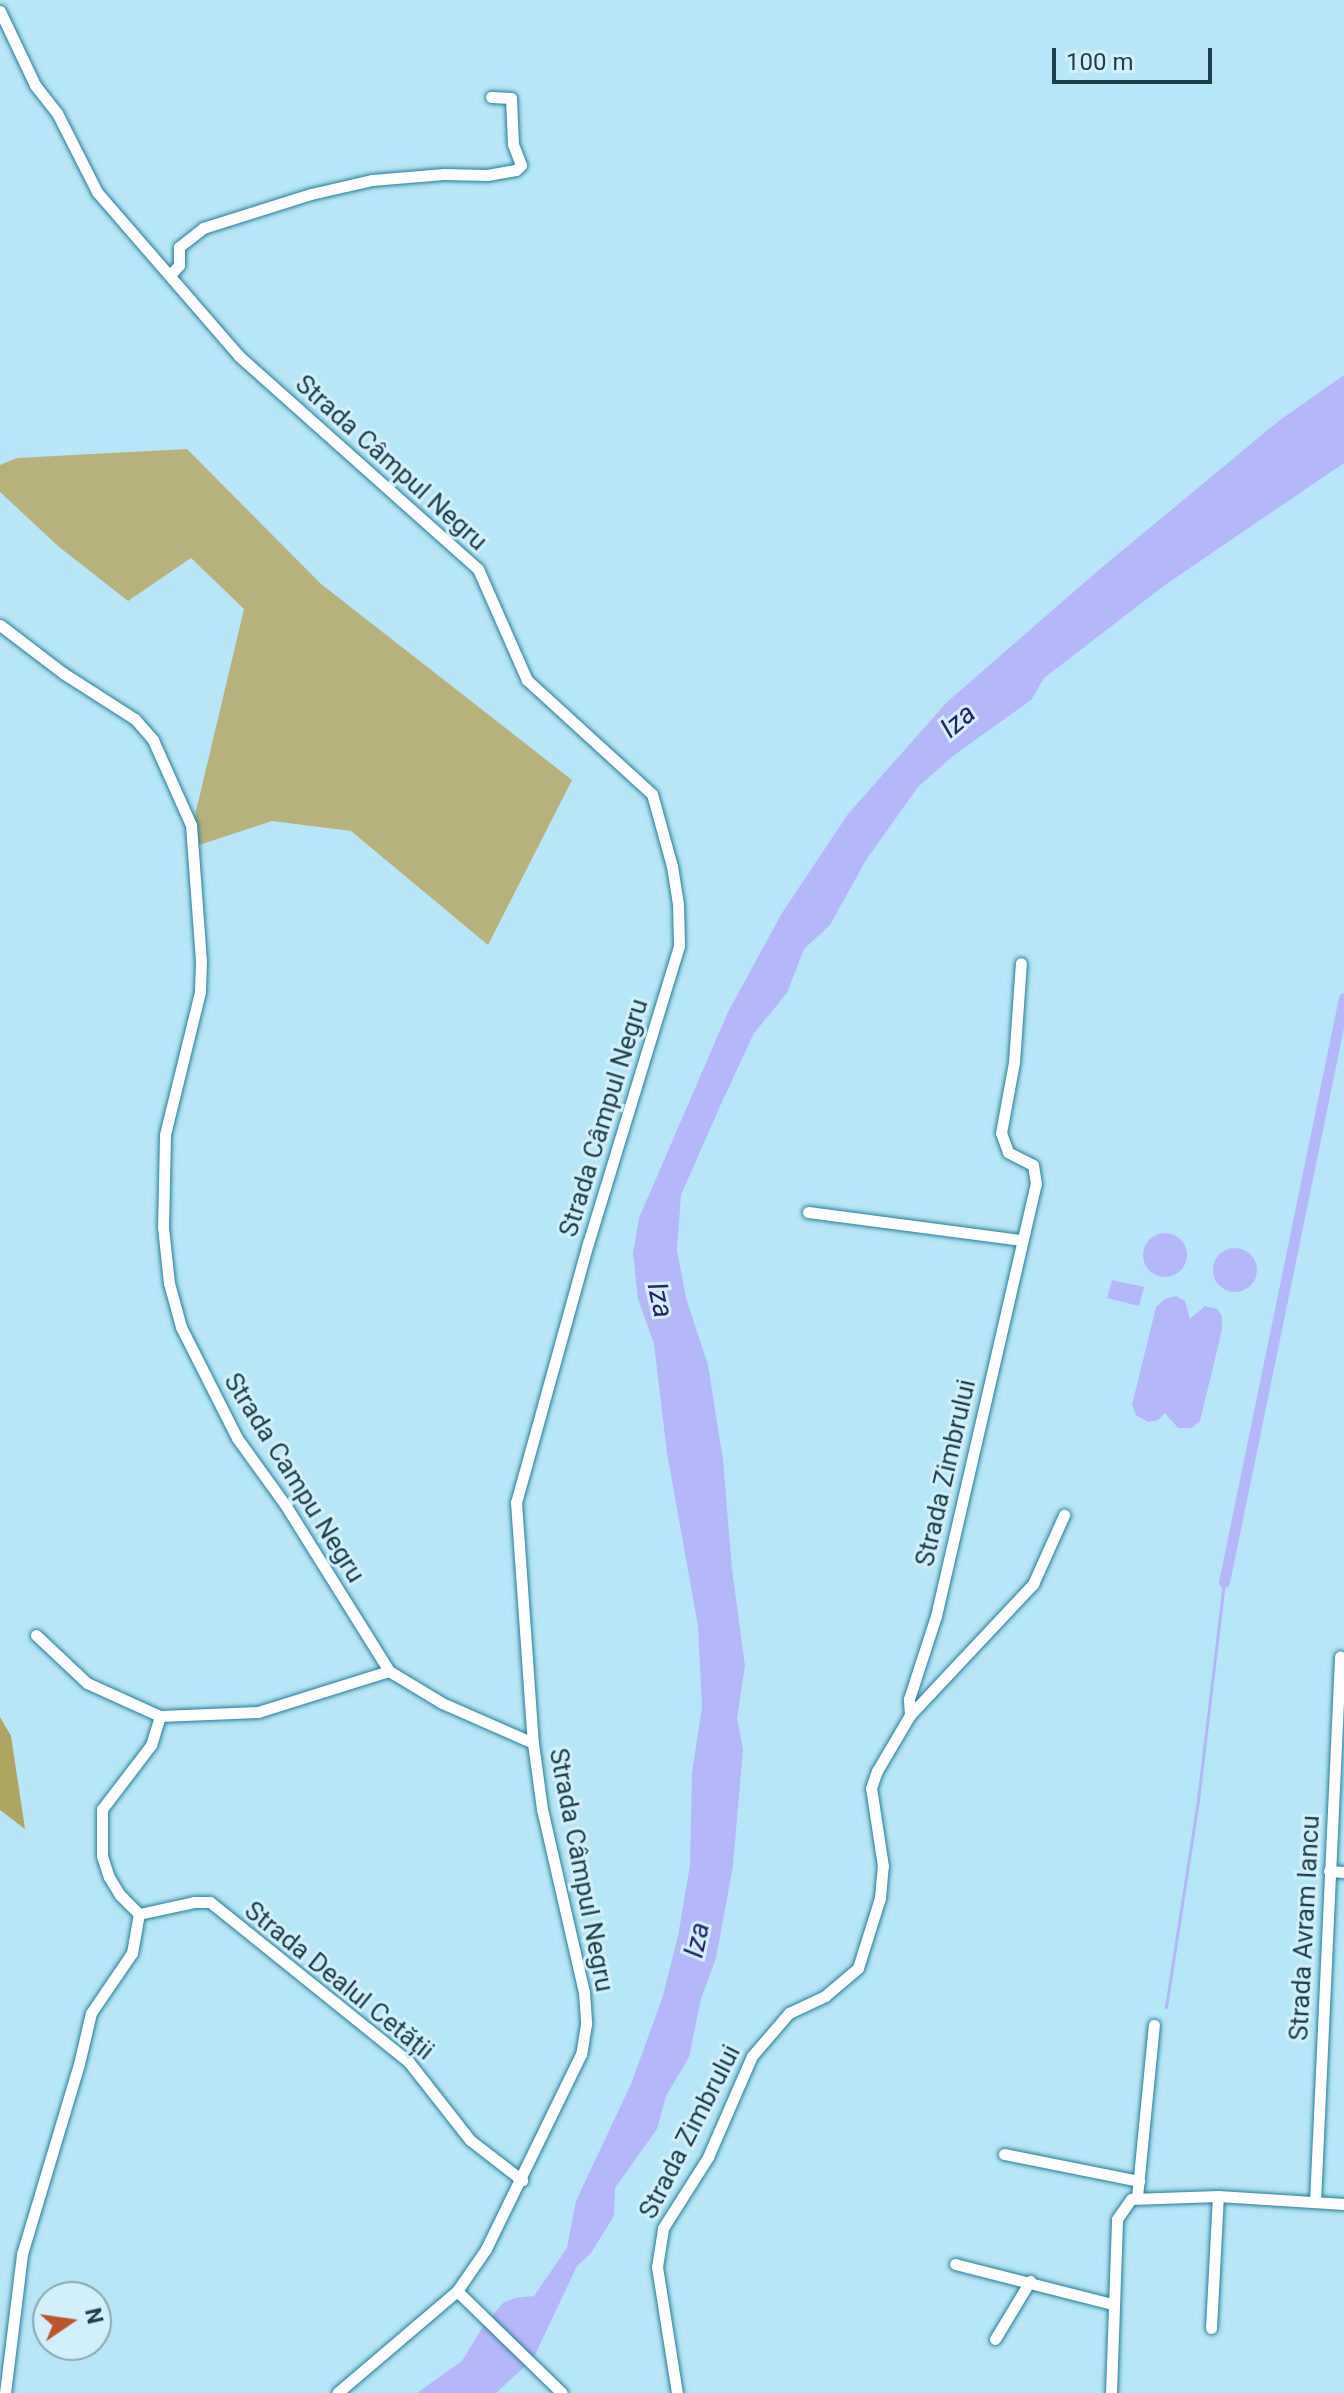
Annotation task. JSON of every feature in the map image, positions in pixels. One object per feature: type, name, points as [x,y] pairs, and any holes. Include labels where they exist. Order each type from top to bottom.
[{"type":"street","name":"Strada Câmpul Negru","points":[[0,11],[35,85],[57,113],[97,192],[239,356],[478,569],[527,680],[652,794],[672,866],[679,946],[588,1243],[516,1502],[533,1743],[542,1809],[584,1992],[586,2024],[576,2071],[486,2249],[457,2291],[337,2393]]},
{"type":"street","points":[[171,274],[179,265],[179,247],[203,228],[311,194],[372,180],[444,174],[487,175],[516,170],[521,165],[513,144],[511,98],[491,97]]},
{"type":"street","name":"Strada Campu Negru","points":[[0,625],[63,673],[135,719],[153,740],[191,825],[200,977],[165,1135],[163,1227],[169,1283],[181,1327],[237,1438],[286,1506],[389,1671],[442,1703],[533,1743]]},
{"type":"street","name":"Strada Zimbrului","points":[[910,1715],[909,1699],[936,1616],[1036,1174],[1033,1165],[1008,1152],[1001,1133],[1014,1062],[1021,963]]},
{"type":"street","points":[[808,1212],[1022,1240]]},
{"type":"street","name":"Strada Zimbrului","points":[[677,2393],[659,2283],[658,2245],[663,2228],[708,2157],[752,2056],[789,2013],[832,1991],[858,1968],[865,1955],[880,1898],[883,1866],[871,1788],[889,1747],[910,1715],[1033,1584],[1064,1515]]},
{"type":"street","points":[[36,1635],[87,1683],[160,1716],[258,1712],[389,1671]]},
{"type":"street","name":"Strada Avram Iancu","points":[[1315,2202],[1340,1657]]},
{"type":"street","points":[[5,2393],[22,2254],[79,2064],[91,2013],[132,1953],[139,1914],[109,1877],[102,1856],[102,1809],[151,1745],[160,1716]]},
{"type":"street","points":[[1329,1871],[1344,1872]]},
{"type":"street","name":"Strada Dealul Cetății","points":[[139,1914],[194,1902],[210,1902],[408,2061],[470,2140],[522,2180]]},
{"type":"street","points":[[1137,2197],[1154,2025]]},
{"type":"street","points":[[1004,2154],[1139,2181]]},
{"type":"street","points":[[1211,2328],[1218,2196]]},
{"type":"street","points":[[1111,2393],[1117,2219],[1128,2201],[1137,2197],[1218,2196],[1344,2204]]},
{"type":"street","points":[[955,2264],[1112,2304]]},
{"type":"street","points":[[995,2339],[1030,2281]]},
{"type":"street","points":[[457,2291],[562,2393]]},
{"type":"shaded area","points":[[187,449],[321,584],[572,780],[488,945],[351,831],[272,821],[187,849],[244,609],[191,558],[128,601],[58,546],[0,492],[0,465],[17,458]]},
{"type":"shaded area","points":[[0,1717],[11,1736],[25,1829],[0,1810]]},
{"type":"water","name":"Iza","points":[[1344,375],[1344,463],[1165,585],[1044,678],[1031,700],[953,756],[918,787],[866,860],[830,925],[804,949],[787,993],[754,1033],[721,1104],[681,1195],[677,1250],[686,1298],[708,1365],[723,1460],[732,1569],[745,1666],[737,1718],[743,1749],[733,1866],[716,1958],[701,1999],[689,2057],[666,2096],[657,2129],[615,2188],[614,2216],[591,2253],[577,2266],[533,2359],[496,2393],[417,2393],[462,2361],[484,2325],[503,2303],[534,2296],[567,2248],[576,2201],[631,2084],[662,1999],[678,1936],[690,1865],[692,1773],[702,1707],[698,1626],[667,1453],[654,1344],[638,1299],[633,1253],[639,1218],[728,1012],[782,913],[848,814],[947,702],[1100,569],[1280,420]]},
{"type":"water","points":[[1165,1233],[1181,1239],[1187,1255],[1181,1271],[1165,1277],[1149,1271],[1143,1255],[1149,1239]]},
{"type":"water","points":[[1235,1248],[1251,1254],[1257,1270],[1251,1286],[1235,1292],[1219,1286],[1213,1270],[1219,1254]]},
{"type":"water","points":[[1112,1280],[1144,1287],[1139,1306],[1107,1298]]},
{"type":"water","points":[[1176,1296],[1185,1301],[1190,1319],[1205,1306],[1217,1309],[1222,1316],[1222,1330],[1200,1421],[1192,1428],[1178,1428],[1165,1413],[1158,1420],[1148,1422],[1136,1415],[1132,1405],[1156,1307],[1165,1299]]},
{"type":"waterway","points":[[1224,1582],[1344,998]]},
{"type":"waterway","points":[[1166,2007],[1198,1800],[1224,1582]]}]
